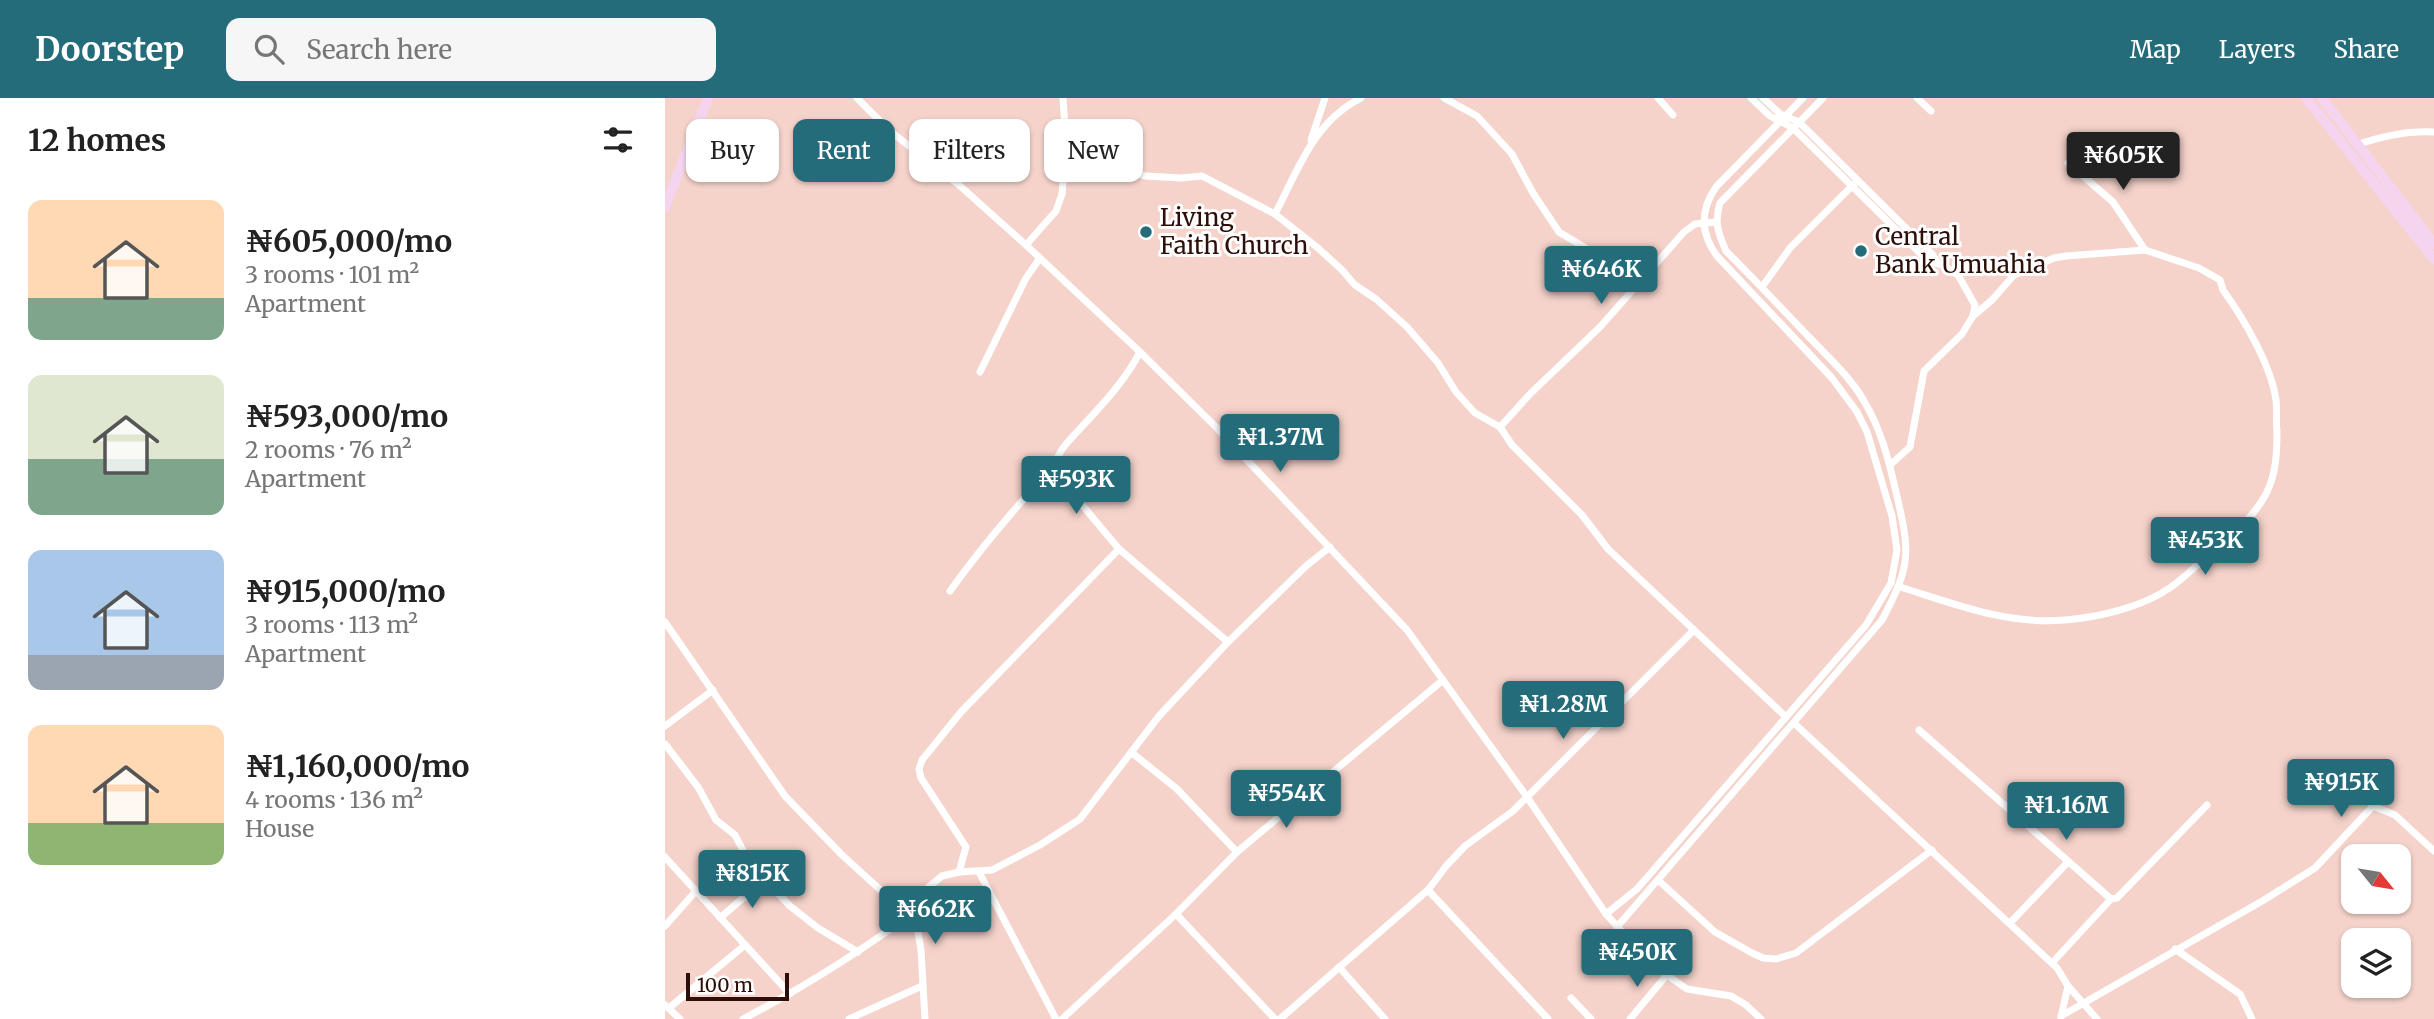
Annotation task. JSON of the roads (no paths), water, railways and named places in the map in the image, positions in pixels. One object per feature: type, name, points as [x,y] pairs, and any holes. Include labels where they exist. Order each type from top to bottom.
[{"type":"street","points":[[665,207],[708,98]]},
{"type":"street","points":[[857,98],[890,131],[1026,244],[1216,427],[1331,547],[1407,630],[1617,927],[1666,976],[1686,989],[1731,996],[1761,1019]]},
{"type":"street","points":[[1063,98],[1065,119]]},
{"type":"street","points":[[1275,214],[1310,143],[1325,98]]},
{"type":"street","points":[[1310,143],[1344,106],[1361,98]]},
{"type":"street","points":[[1444,98],[1477,116],[1512,155],[1559,232],[1589,250]]},
{"type":"street","points":[[1658,98],[1673,116]]},
{"type":"street","points":[[1751,98],[1782,120],[1796,125],[1927,260],[1937,262],[1958,275],[1975,305],[1973,316]]},
{"type":"street","points":[[1763,98],[1780,114],[1782,120]]},
{"type":"street","points":[[1606,914],[1637,889],[1837,659],[1876,611],[1891,583],[1895,569],[1896,532],[1876,459],[1857,412],[1844,392],[1717,256],[1708,244],[1703,223],[1707,200],[1716,187],[1803,98]]},
{"type":"street","points":[[1617,927],[1882,620],[1899,587],[1907,552],[1905,531],[1890,466],[1875,422],[1863,399],[1842,371],[1727,251],[1716,222],[1720,203],[1823,98]]},
{"type":"street","points":[[1917,98],[1931,111]]},
{"type":"street","points":[[2306,98],[2434,259]]},
{"type":"street","points":[[2322,98],[2434,244]]},
{"type":"street","points":[[2359,144],[2375,138],[2416,131],[2434,132]]},
{"type":"street","points":[[2069,163],[2113,202],[2145,250]]},
{"type":"street","points":[[1143,174],[1181,178],[1202,176],[1275,214],[1318,248],[1355,285],[1376,299],[1407,327],[1439,363],[1455,392],[1475,413],[1500,427],[1512,445],[1582,515],[1608,549],[1786,717]]},
{"type":"street","points":[[1026,244],[1056,211],[1063,182]]},
{"type":"street","points":[[1762,287],[1790,248],[1855,183]]},
{"type":"street","points":[[1500,427],[1531,393],[1600,327],[1684,232],[1695,224],[1716,222]]},
{"type":"street","points":[[1890,466],[1910,447],[1924,371],[1962,334],[1973,316],[1992,300],[2014,275],[2054,258],[2145,250],[2167,255],[2213,275],[2222,283],[2223,290],[2250,333],[2270,377],[2276,399],[2277,451],[2274,474],[2265,496],[2226,541],[2170,588],[2122,609],[2098,616],[2028,620],[1991,616],[1899,587]]},
{"type":"street","points":[[980,372],[1026,278],[1040,258]]},
{"type":"street","points":[[950,591],[1028,491],[1052,468],[1063,446],[1104,405],[1128,374],[1140,352]]},
{"type":"street","points":[[1052,468],[1119,549],[1228,642]]},
{"type":"street","points":[[903,908],[942,876],[992,870],[1040,845],[1080,818],[1159,716],[1228,642],[1306,566],[1331,547]]},
{"type":"street","points":[[959,872],[966,847],[921,778],[919,769],[922,760],[961,712],[1119,549]]},
{"type":"street","points":[[665,622],[785,796],[841,854],[909,916],[918,932],[925,1019]]},
{"type":"street","points":[[1176,914],[1277,1019],[1428,890],[1447,864],[1465,846],[1513,811],[1694,631]]},
{"type":"street","points":[[1837,659],[1844,665]]},
{"type":"street","points":[[1062,1019],[1176,914],[1237,852],[1443,680]]},
{"type":"street","points":[[665,726],[713,691]]},
{"type":"street","points":[[1794,723],[2052,963],[2097,1019]]},
{"type":"street","points":[[1919,730],[2111,899]]},
{"type":"street","points":[[665,744],[698,787],[716,820],[735,835],[747,859],[768,884],[818,928],[858,952]]},
{"type":"street","points":[[1131,752],[1177,789],[1237,852]]},
{"type":"street","points":[[2052,963],[2111,899],[2117,898],[2207,805]]},
{"type":"street","points":[[2060,1017],[2315,868],[2373,806],[2395,815],[2434,852]]},
{"type":"street","points":[[1699,818],[1706,824]]},
{"type":"street","points":[[1658,880],[1715,932],[1763,958],[1776,959],[1796,953],[1932,850]]},
{"type":"street","points":[[665,857],[790,994]]},
{"type":"street","points":[[2010,923],[2068,862]]},
{"type":"street","points":[[979,872],[1056,1019]]},
{"type":"street","points":[[720,918],[743,898],[768,884]]},
{"type":"street","points":[[1428,890],[1548,1019]]},
{"type":"street","points":[[665,926],[696,891]]},
{"type":"street","points":[[743,1019],[858,952],[909,916]]},
{"type":"street","points":[[680,1019],[667,1007],[745,945]]},
{"type":"street","points":[[2175,949],[2240,994],[2252,1019]]},
{"type":"street","points":[[1339,967],[1385,1019]]},
{"type":"street","points":[[1630,1019],[1666,976]]},
{"type":"street","points":[[849,1019],[922,986]]},
{"type":"street","points":[[2060,1017],[2068,986]]},
{"type":"street","points":[[1571,998],[1591,1019]]},
{"type":"place","name":"Living Faith Church","points":[[1146,232]]},
{"type":"place","name":"Central Bank Umuahia","points":[[1861,251]]}]
